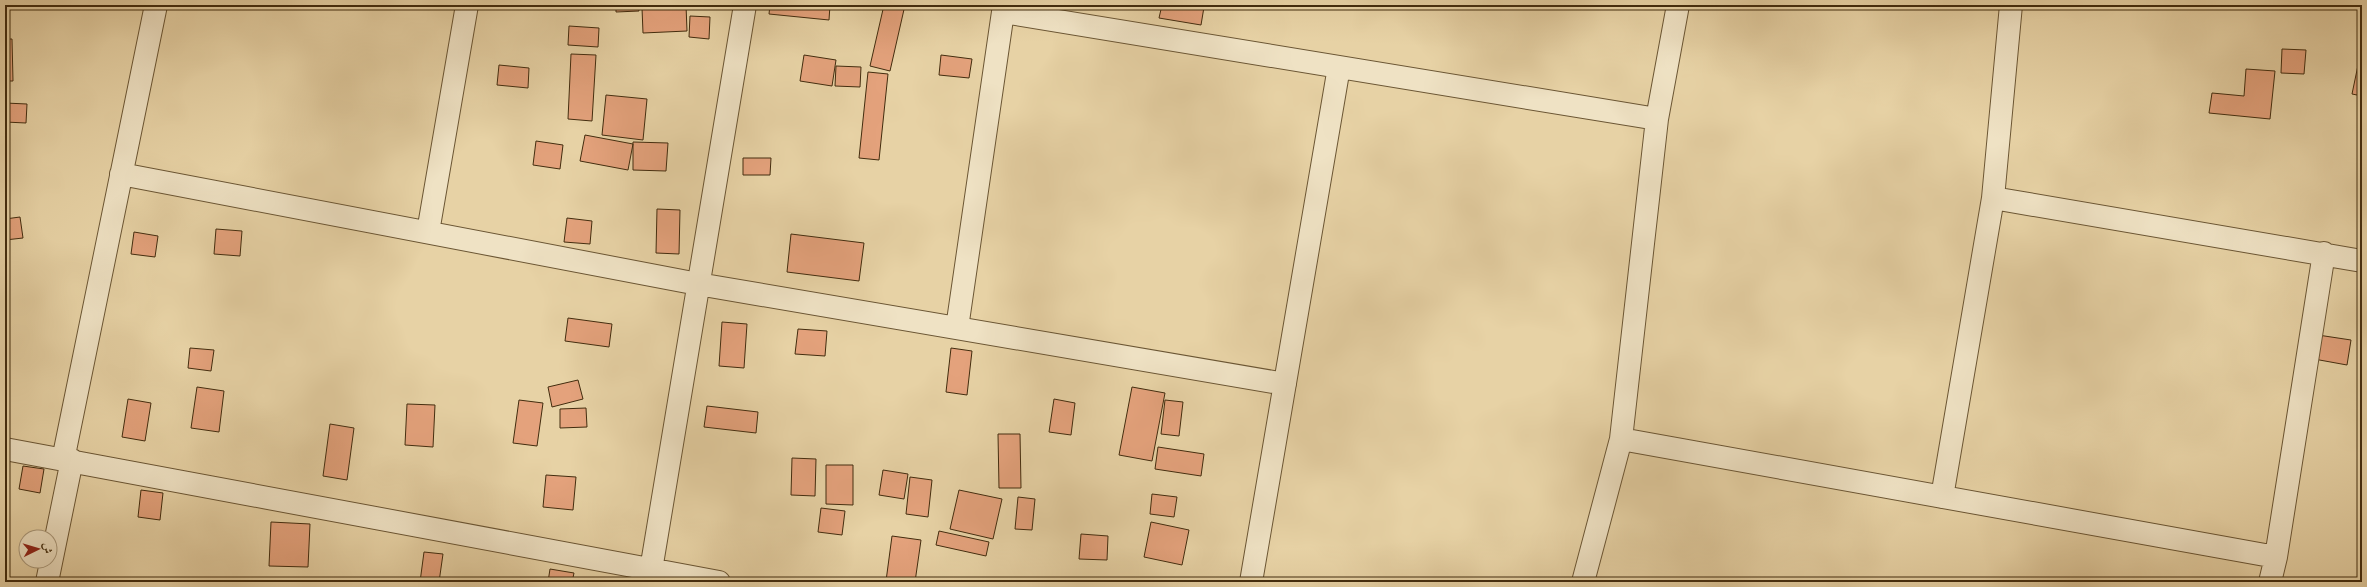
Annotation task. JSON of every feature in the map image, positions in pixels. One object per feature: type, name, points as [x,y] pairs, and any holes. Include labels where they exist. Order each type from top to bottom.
[{"type":"street","points":[[48,582],[68,460],[121,174],[156,5]]},
{"type":"street","points":[[428,232],[467,5]]},
{"type":"street","points":[[650,576],[745,5]]},
{"type":"street","points":[[1583,582],[1621,439],[1657,119],[1678,5]]},
{"type":"street","points":[[1942,497],[1993,198],[2011,5]]},
{"type":"street","points":[[957,328],[1004,8],[1339,67],[1657,119]]},
{"type":"street","points":[[1251,582],[1339,67]]},
{"type":"street","points":[[121,174],[698,284],[1285,384]]},
{"type":"street","points":[[1993,198],[2324,253],[2362,261]]},
{"type":"street","points":[[2270,582],[2276,557],[2324,253]]},
{"type":"street","points":[[1621,439],[2276,557]]},
{"type":"street","points":[[5,449],[68,460],[650,576],[719,582]]},
{"type":"building","points":[[616,5],[638,5],[639,11],[616,12]]},
{"type":"building","points":[[686,5],[687,31],[643,33],[642,8]]},
{"type":"building","points":[[770,5],[830,5],[829,20],[769,14]]},
{"type":"building","points":[[884,5],[905,5],[890,71],[870,66]]},
{"type":"building","points":[[1162,5],[1204,7],[1201,25],[1159,18]]},
{"type":"building","points":[[690,16],[710,17],[709,39],[689,37]]},
{"type":"building","points":[[569,26],[599,28],[598,47],[568,45]]},
{"type":"building","points":[[5,39],[12,39],[13,81],[5,81]]},
{"type":"building","points":[[2362,46],[2362,96],[2352,94]]},
{"type":"building","points":[[2282,49],[2306,50],[2304,74],[2281,73]]},
{"type":"building","points":[[571,54],[596,55],[592,121],[568,119]]},
{"type":"building","points":[[804,55],[836,60],[832,86],[800,81]]},
{"type":"building","points":[[941,55],[972,59],[969,78],[939,75]]},
{"type":"building","points":[[499,65],[529,68],[528,88],[497,85]]},
{"type":"building","points":[[836,66],[861,67],[860,87],[835,86]]},
{"type":"building","points":[[2246,69],[2275,71],[2270,119],[2209,113],[2212,93],[2244,96]]},
{"type":"building","points":[[868,72],[888,74],[879,160],[859,158]]},
{"type":"building","points":[[606,95],[647,99],[643,140],[602,135]]},
{"type":"building","points":[[5,103],[27,104],[26,123],[5,122]]},
{"type":"building","points":[[585,135],[633,144],[628,170],[580,161]]},
{"type":"building","points":[[536,141],[563,145],[560,169],[533,165]]},
{"type":"building","points":[[633,142],[668,143],[666,171],[633,170]]},
{"type":"building","points":[[743,158],[771,158],[770,175],[743,175]]},
{"type":"building","points":[[657,209],[680,210],[679,254],[656,253]]},
{"type":"building","points":[[20,217],[23,238],[5,240],[5,219]]},
{"type":"building","points":[[567,218],[592,221],[590,244],[564,242]]},
{"type":"building","points":[[216,229],[242,231],[240,256],[214,254]]},
{"type":"building","points":[[134,232],[158,236],[155,257],[131,254]]},
{"type":"building","points":[[791,234],[864,243],[859,281],[787,272]]},
{"type":"building","points":[[568,318],[612,324],[609,347],[565,341]]},
{"type":"building","points":[[722,322],[747,324],[744,368],[719,366]]},
{"type":"building","points":[[798,329],[827,331],[825,356],[795,354]]},
{"type":"building","points":[[2318,335],[2351,340],[2347,365],[2314,359]]},
{"type":"building","points":[[190,348],[214,350],[211,371],[188,368]]},
{"type":"building","points":[[951,348],[972,351],[967,395],[946,392]]},
{"type":"building","points":[[578,380],[583,399],[552,407],[548,387]]},
{"type":"building","points":[[197,387],[224,391],[219,432],[191,428]]},
{"type":"building","points":[[1132,387],[1165,393],[1152,461],[1119,455]]},
{"type":"building","points":[[128,399],[151,403],[145,441],[122,437]]},
{"type":"building","points":[[1054,399],[1075,403],[1071,435],[1049,432]]},
{"type":"building","points":[[519,400],[543,403],[537,446],[513,443]]},
{"type":"building","points":[[1165,400],[1183,402],[1179,436],[1161,434]]},
{"type":"building","points":[[407,404],[435,405],[433,447],[405,445]]},
{"type":"building","points":[[707,406],[758,412],[756,433],[704,427]]},
{"type":"building","points":[[586,408],[587,427],[560,428],[560,409]]},
{"type":"building","points":[[330,424],[354,428],[347,480],[323,476]]},
{"type":"building","points":[[998,434],[1020,434],[1021,488],[999,488]]},
{"type":"building","points":[[1158,447],[1204,454],[1201,476],[1155,469]]},
{"type":"building","points":[[792,458],[816,459],[815,496],[791,495]]},
{"type":"building","points":[[826,465],[853,465],[853,505],[826,504]]},
{"type":"building","points":[[23,466],[44,469],[40,493],[19,489]]},
{"type":"building","points":[[883,470],[908,474],[904,499],[879,495]]},
{"type":"building","points":[[546,475],[576,477],[573,510],[543,507]]},
{"type":"building","points":[[910,477],[932,480],[928,517],[906,514]]},
{"type":"building","points":[[141,490],[163,493],[160,520],[138,517]]},
{"type":"building","points":[[959,490],[1002,499],[993,539],[950,529]]},
{"type":"building","points":[[1152,494],[1177,497],[1174,517],[1150,514]]},
{"type":"building","points":[[1018,497],[1035,499],[1032,530],[1015,529]]},
{"type":"building","points":[[821,508],[845,511],[842,535],[818,532]]},
{"type":"building","points":[[271,522],[310,524],[308,567],[269,566]]},
{"type":"building","points":[[1151,522],[1189,530],[1182,565],[1144,557]]},
{"type":"building","points":[[939,531],[989,542],[986,556],[936,545]]},
{"type":"building","points":[[1081,534],[1108,536],[1107,560],[1079,559]]},
{"type":"building","points":[[892,536],[921,540],[915,582],[886,581]]},
{"type":"building","points":[[424,552],[443,554],[439,582],[420,582]]},
{"type":"building","points":[[550,569],[574,573],[572,582],[548,582]]}]
